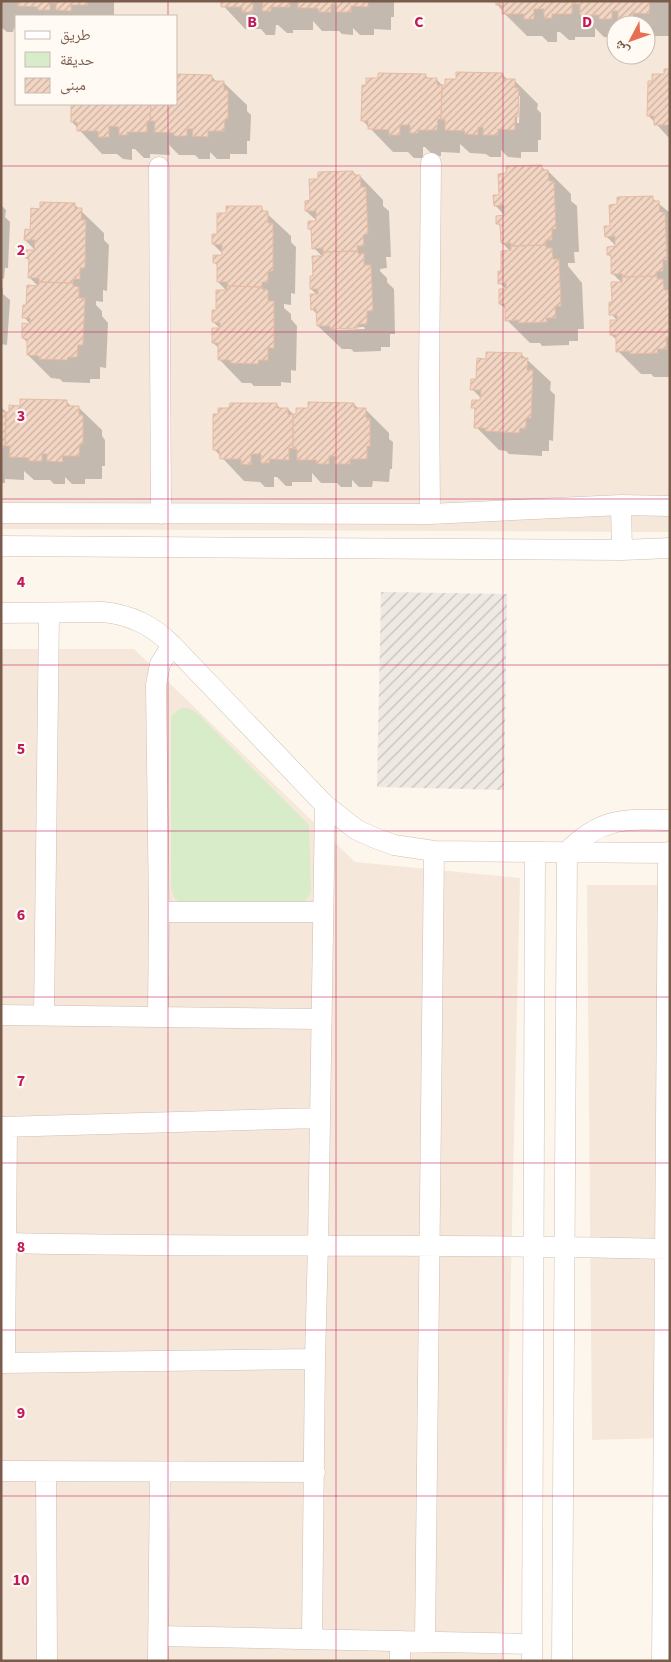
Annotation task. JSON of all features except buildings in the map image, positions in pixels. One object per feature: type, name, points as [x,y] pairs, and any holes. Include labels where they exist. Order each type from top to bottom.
[{"type":"street","points":[[430,514],[431,163]]},
{"type":"street","points":[[159,167],[161,514]]},
{"type":"street","points":[[621,505],[622,550]]},
{"type":"street","points":[[1,513],[430,514],[621,505],[670,506]]},
{"type":"street","points":[[1,546],[622,550],[670,548]]},
{"type":"street","points":[[1,614],[73,612],[119,614],[134,618],[148,625],[172,645],[325,805],[357,830],[394,845],[434,852],[669,852],[667,1365],[662,1661]]},
{"type":"street","points":[[44,1015],[49,614]]},
{"type":"street","points":[[158,1016],[159,912],[156,685],[160,664],[172,645]]},
{"type":"street","points":[[312,1639],[314,1360],[318,1245],[325,805]]},
{"type":"street","points":[[562,1661],[567,852],[588,833],[601,826],[629,819],[670,820]]},
{"type":"street","points":[[425,1641],[434,852]]},
{"type":"street","points":[[158,1636],[312,1639],[400,1651],[425,1641],[532,1652],[535,852]]},
{"type":"street","points":[[159,912],[323,912]]},
{"type":"street","points":[[1,1015],[321,1019]]},
{"type":"street","points":[[314,1360],[3,1363],[6,1243],[4,1127],[320,1118]]},
{"type":"street","points":[[6,1243],[160,1246],[318,1245],[667,1249]]},
{"type":"street","points":[[1,1471],[314,1472]]},
{"type":"street","points":[[46,1471],[47,1661]]},
{"type":"street","points":[[158,1661],[160,1472]]},
{"type":"shaded area","points":[[1,1],[670,1],[670,532],[1,529]]},
{"type":"shaded area","points":[[381,592],[507,594],[504,790],[377,787]]},
{"type":"shaded area","points":[[1,649],[134,649],[355,862],[520,878],[502,1661],[1,1661]]},
{"type":"shaded area","points":[[587,885],[670,885],[670,1438],[592,1440]]},
{"type":"green space","points":[[182,708],[196,712],[309,825],[311,892],[305,902],[179,902],[174,897],[171,888],[171,718],[173,714]]}]
